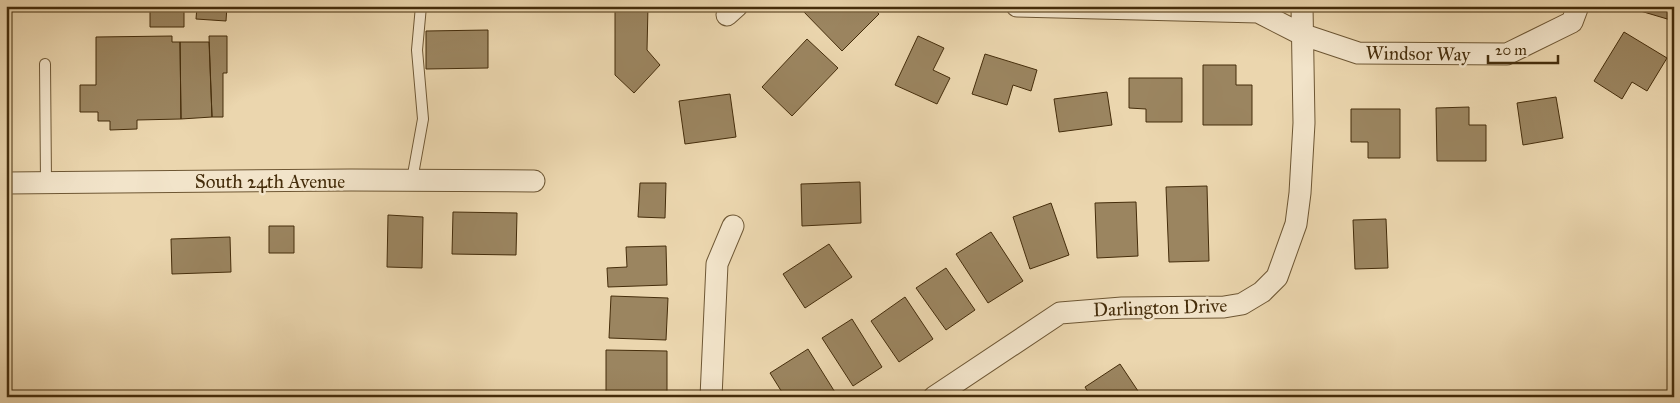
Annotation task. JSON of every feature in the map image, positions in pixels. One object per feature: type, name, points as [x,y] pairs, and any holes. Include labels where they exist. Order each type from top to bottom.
[{"type":"street","name":"Windsor Way","points":[[1018,6],[1258,12],[1301,34],[1358,53],[1508,54],[1572,22],[1578,6]]},
{"type":"street","name":"Darlington Drive","points":[[934,397],[1060,313],[1122,308],[1224,307],[1242,304],[1262,292],[1277,277],[1296,224],[1300,193],[1304,123],[1302,6]]},
{"type":"street","name":"South 24th Avenue","points":[[6,183],[534,181]]},
{"type":"street","points":[[711,397],[717,264],[733,226]]},
{"type":"lane","points":[[412,180],[423,119],[417,50],[421,6]]},
{"type":"lane","points":[[45,64],[46,182]]},
{"type":"building","points":[[197,6],[227,6],[226,21],[196,19]]},
{"type":"building","points":[[615,6],[648,6],[647,50],[660,65],[634,93],[615,75]]},
{"type":"building","points":[[807,6],[872,6],[879,14],[842,51],[802,10]]},
{"type":"building","points":[[1362,6],[1416,6],[1416,8],[1362,8]]},
{"type":"building","points":[[1638,6],[1674,6],[1674,21],[1637,10]]},
{"type":"building","points":[[150,11],[184,11],[184,27],[150,27]]},
{"type":"building","points":[[488,30],[488,68],[426,69],[426,31]]},
{"type":"building","points":[[1624,32],[1667,58],[1647,91],[1632,82],[1622,99],[1594,81]]},
{"type":"building","points":[[172,36],[172,42],[180,42],[181,119],[137,120],[137,129],[110,130],[110,121],[98,121],[98,112],[80,112],[80,85],[96,85],[96,37]]},
{"type":"building","points":[[209,36],[227,36],[227,73],[223,73],[223,117],[212,117]]},
{"type":"building","points":[[918,36],[944,48],[933,70],[950,78],[937,104],[895,85]]},
{"type":"building","points":[[807,39],[838,68],[792,116],[762,87]]},
{"type":"building","points":[[180,42],[209,42],[212,117],[181,119]]},
{"type":"building","points":[[985,54],[1037,70],[1031,91],[1013,85],[1007,105],[972,94]]},
{"type":"building","points":[[1203,65],[1236,65],[1236,85],[1252,85],[1252,125],[1203,125]]},
{"type":"building","points":[[1129,78],[1182,78],[1182,122],[1146,122],[1146,109],[1129,108]]},
{"type":"building","points":[[1107,92],[1112,125],[1059,132],[1054,99]]},
{"type":"building","points":[[730,94],[736,137],[685,144],[679,101]]},
{"type":"building","points":[[1556,97],[1563,138],[1523,145],[1517,103]]},
{"type":"building","points":[[1469,107],[1469,125],[1486,125],[1486,161],[1437,161],[1436,108]]},
{"type":"building","points":[[1351,109],[1400,109],[1400,158],[1368,158],[1368,142],[1351,142]]},
{"type":"building","points":[[860,182],[861,223],[802,226],[801,184]]},
{"type":"building","points":[[640,183],[666,183],[665,218],[638,217]]},
{"type":"building","points":[[1207,186],[1209,261],[1169,262],[1166,187]]},
{"type":"building","points":[[1136,202],[1138,256],[1097,258],[1095,203]]},
{"type":"building","points":[[1051,203],[1069,255],[1030,269],[1013,217]]},
{"type":"building","points":[[453,212],[517,213],[516,255],[452,254]]},
{"type":"building","points":[[388,215],[423,217],[422,268],[387,267]]},
{"type":"building","points":[[1386,219],[1388,268],[1355,269],[1353,220]]},
{"type":"building","points":[[269,226],[294,226],[294,253],[269,253]]},
{"type":"building","points":[[991,232],[1023,281],[988,303],[956,254]]},
{"type":"building","points":[[230,237],[231,272],[172,274],[171,239]]},
{"type":"building","points":[[829,244],[852,277],[805,308],[783,274]]},
{"type":"building","points":[[666,246],[667,285],[608,287],[607,268],[627,267],[626,247]]},
{"type":"building","points":[[946,268],[975,310],[946,330],[916,288]]},
{"type":"building","points":[[611,296],[668,298],[666,340],[609,338]]},
{"type":"building","points":[[905,297],[933,339],[899,362],[871,321]]},
{"type":"building","points":[[852,319],[882,367],[853,386],[822,338]]},
{"type":"building","points":[[808,349],[838,397],[785,397],[770,373]]},
{"type":"building","points":[[606,350],[667,351],[667,393],[606,392]]},
{"type":"building","points":[[1120,364],[1142,397],[1091,397],[1085,387]]}]
